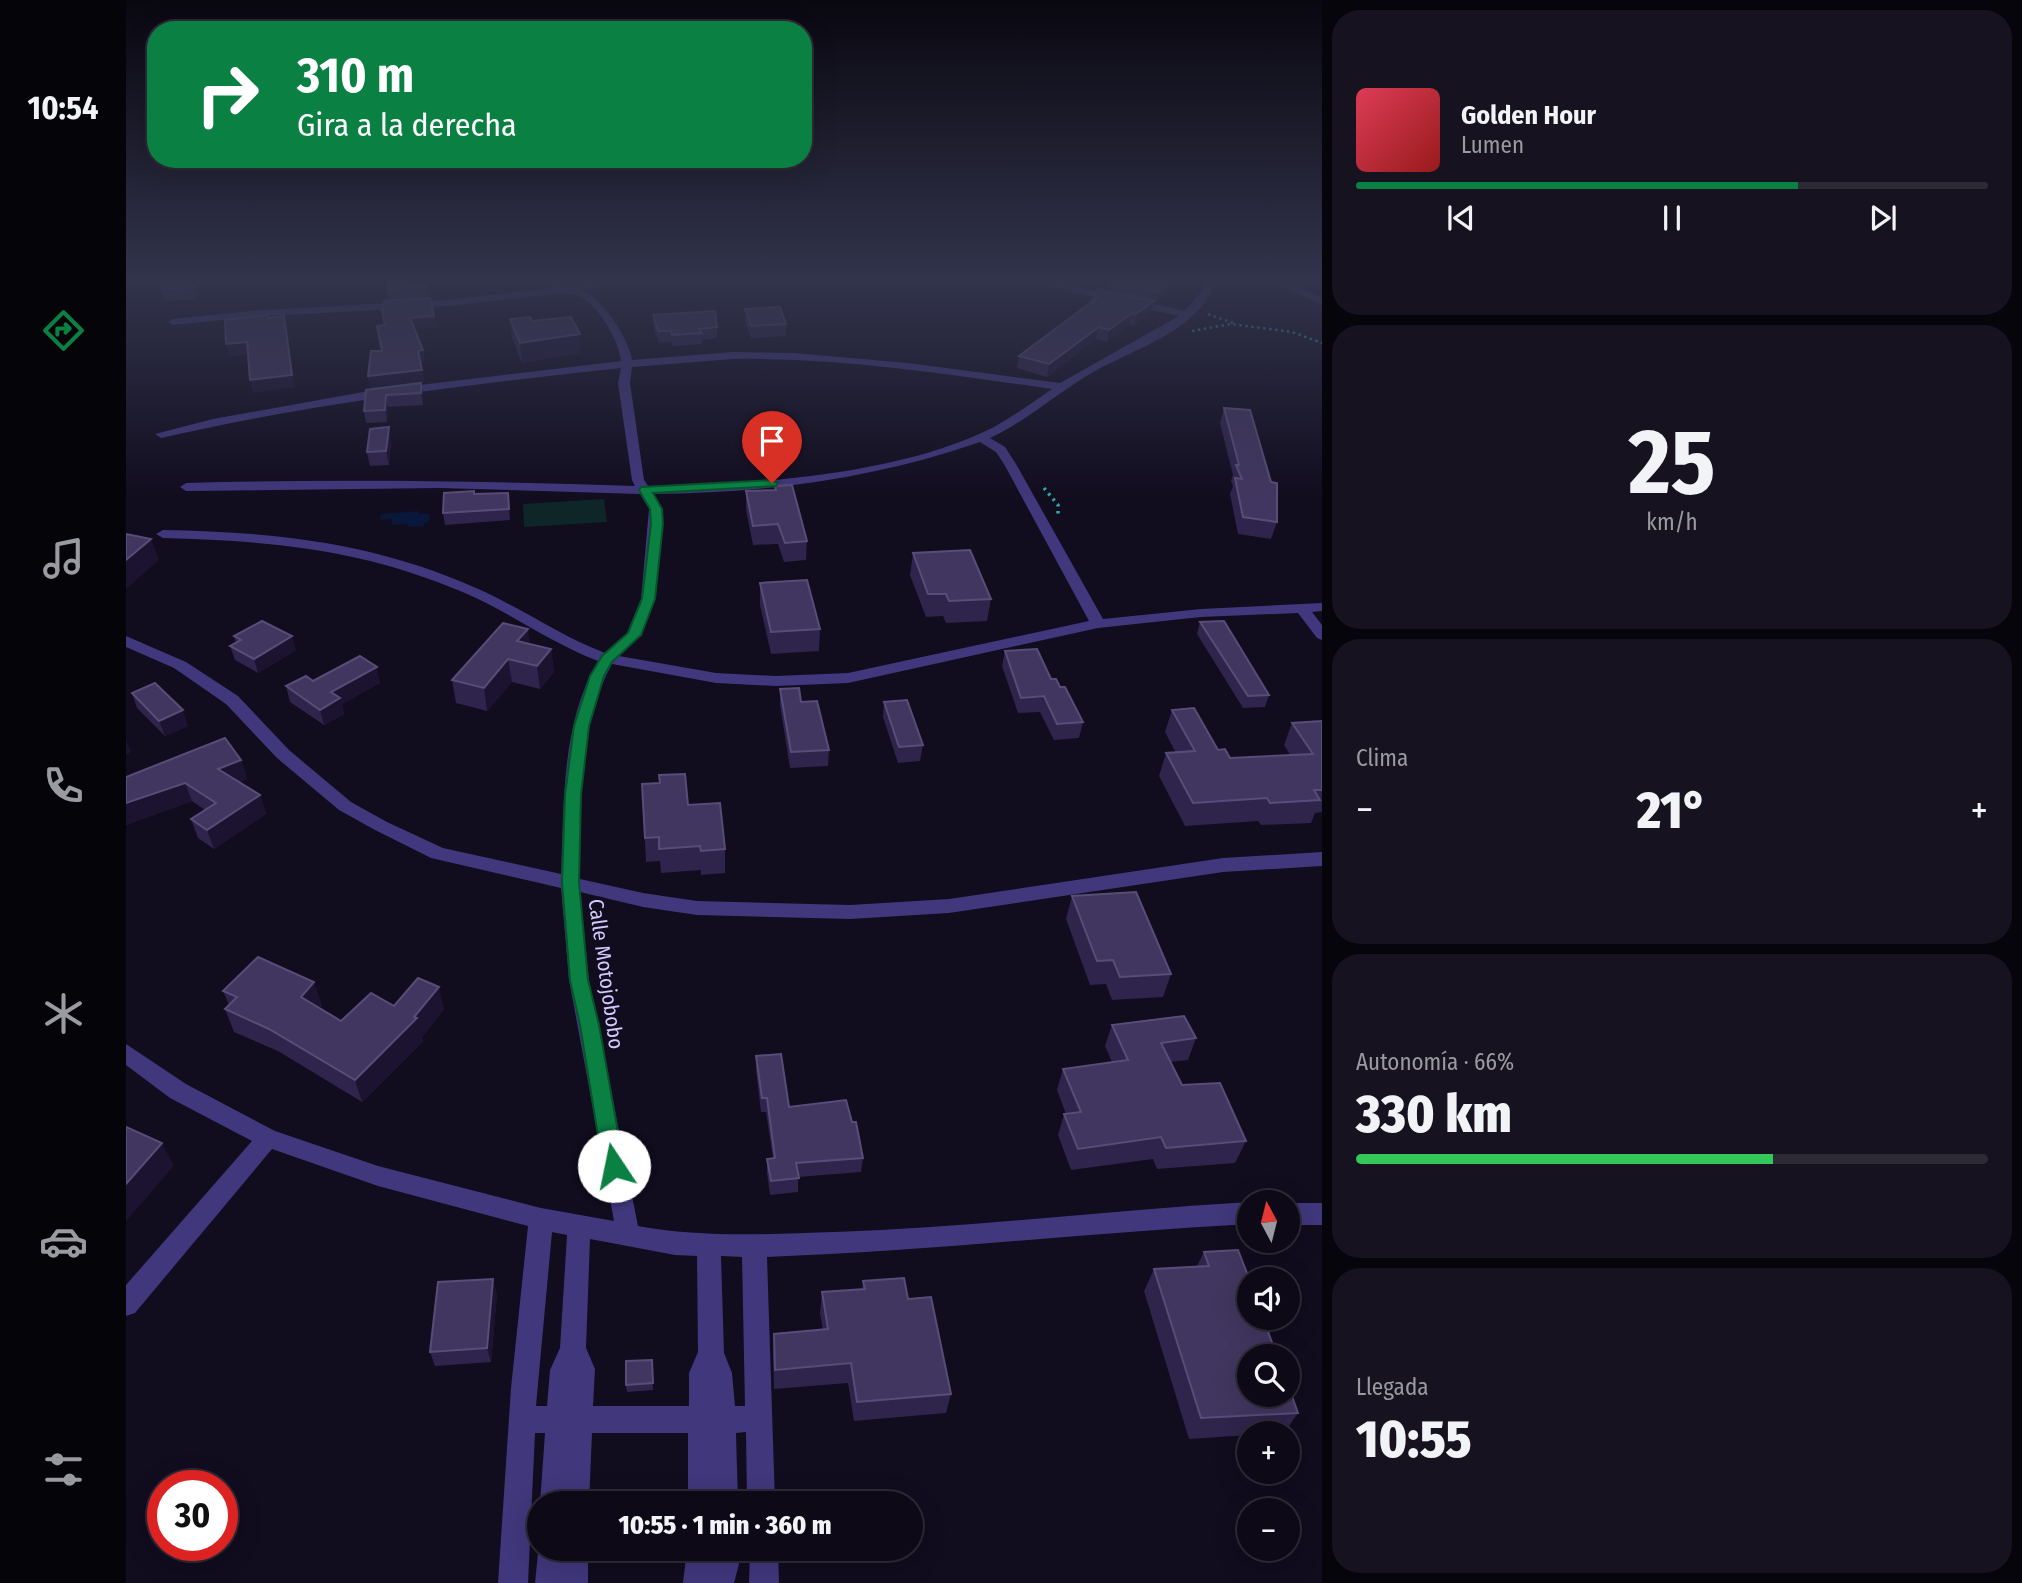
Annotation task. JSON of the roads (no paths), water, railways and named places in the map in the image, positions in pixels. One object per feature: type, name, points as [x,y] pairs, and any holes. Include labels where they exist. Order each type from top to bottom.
[{"type":"street","name":"Calle Motojobobo","points":[[626,353],[624,383],[627,410],[634,435],[638,480],[656,509],[657,524],[648,599],[634,635],[607,659],[597,676],[582,726],[573,795],[570,882],[579,980],[628,1234]]},
{"type":"street","points":[[186,487],[427,484],[645,490],[732,487],[836,475],[980,437],[1006,426],[1061,387],[1125,353]]},
{"type":"street","points":[[161,434],[242,415],[337,398],[459,381],[728,356],[810,356],[879,360],[1061,387]]},
{"type":"street","points":[[1011,381],[1030,394],[1038,405]]},
{"type":"street","points":[[980,437],[1001,450],[1010,464],[1098,624]]},
{"type":"street","points":[[163,534],[251,536],[324,546],[385,560],[436,576],[474,592],[578,648],[607,659],[716,678],[776,681],[848,678],[1098,624],[1201,613],[1322,607]]},
{"type":"street","points":[[1301,607],[1322,635]]},
{"type":"street","points":[[126,641],[180,665],[232,700],[283,754],[345,806],[381,826],[438,853],[643,900],[696,908],[850,912],[949,906],[1223,865],[1322,859]]},
{"type":"street","points":[[126,1053],[178,1091],[268,1138],[378,1176],[541,1219],[676,1244],[754,1246],[893,1241],[1124,1220],[1237,1214]]},
{"type":"street","points":[[126,1304],[268,1138]]},
{"type":"street","points":[[1300,1214],[1322,1214]]},
{"type":"street","points":[[513,1583],[522,1420],[541,1219]]},
{"type":"street","points":[[556,1491],[582,1369],[573,1349],[579,1226]]},
{"type":"street","points":[[703,1491],[719,1373],[711,1353],[709,1245]]},
{"type":"street","points":[[754,1246],[761,1491]]},
{"type":"street","points":[[712,1419],[722,1491]]},
{"type":"street","points":[[522,1420],[758,1419]]},
{"type":"street","points":[[570,1420],[574,1491]]},
{"type":"street","points":[[550,1583],[551,1561]]},
{"type":"street","points":[[573,1583],[574,1561]]},
{"type":"street","points":[[698,1583],[700,1561]]},
{"type":"street","points":[[719,1583],[724,1561]]},
{"type":"street","points":[[764,1561],[764,1583]]},
{"type":"water","points":[[419,511],[419,514],[430,514],[429,522],[424,523],[424,526],[392,525],[392,519],[380,520],[381,514]]}]
